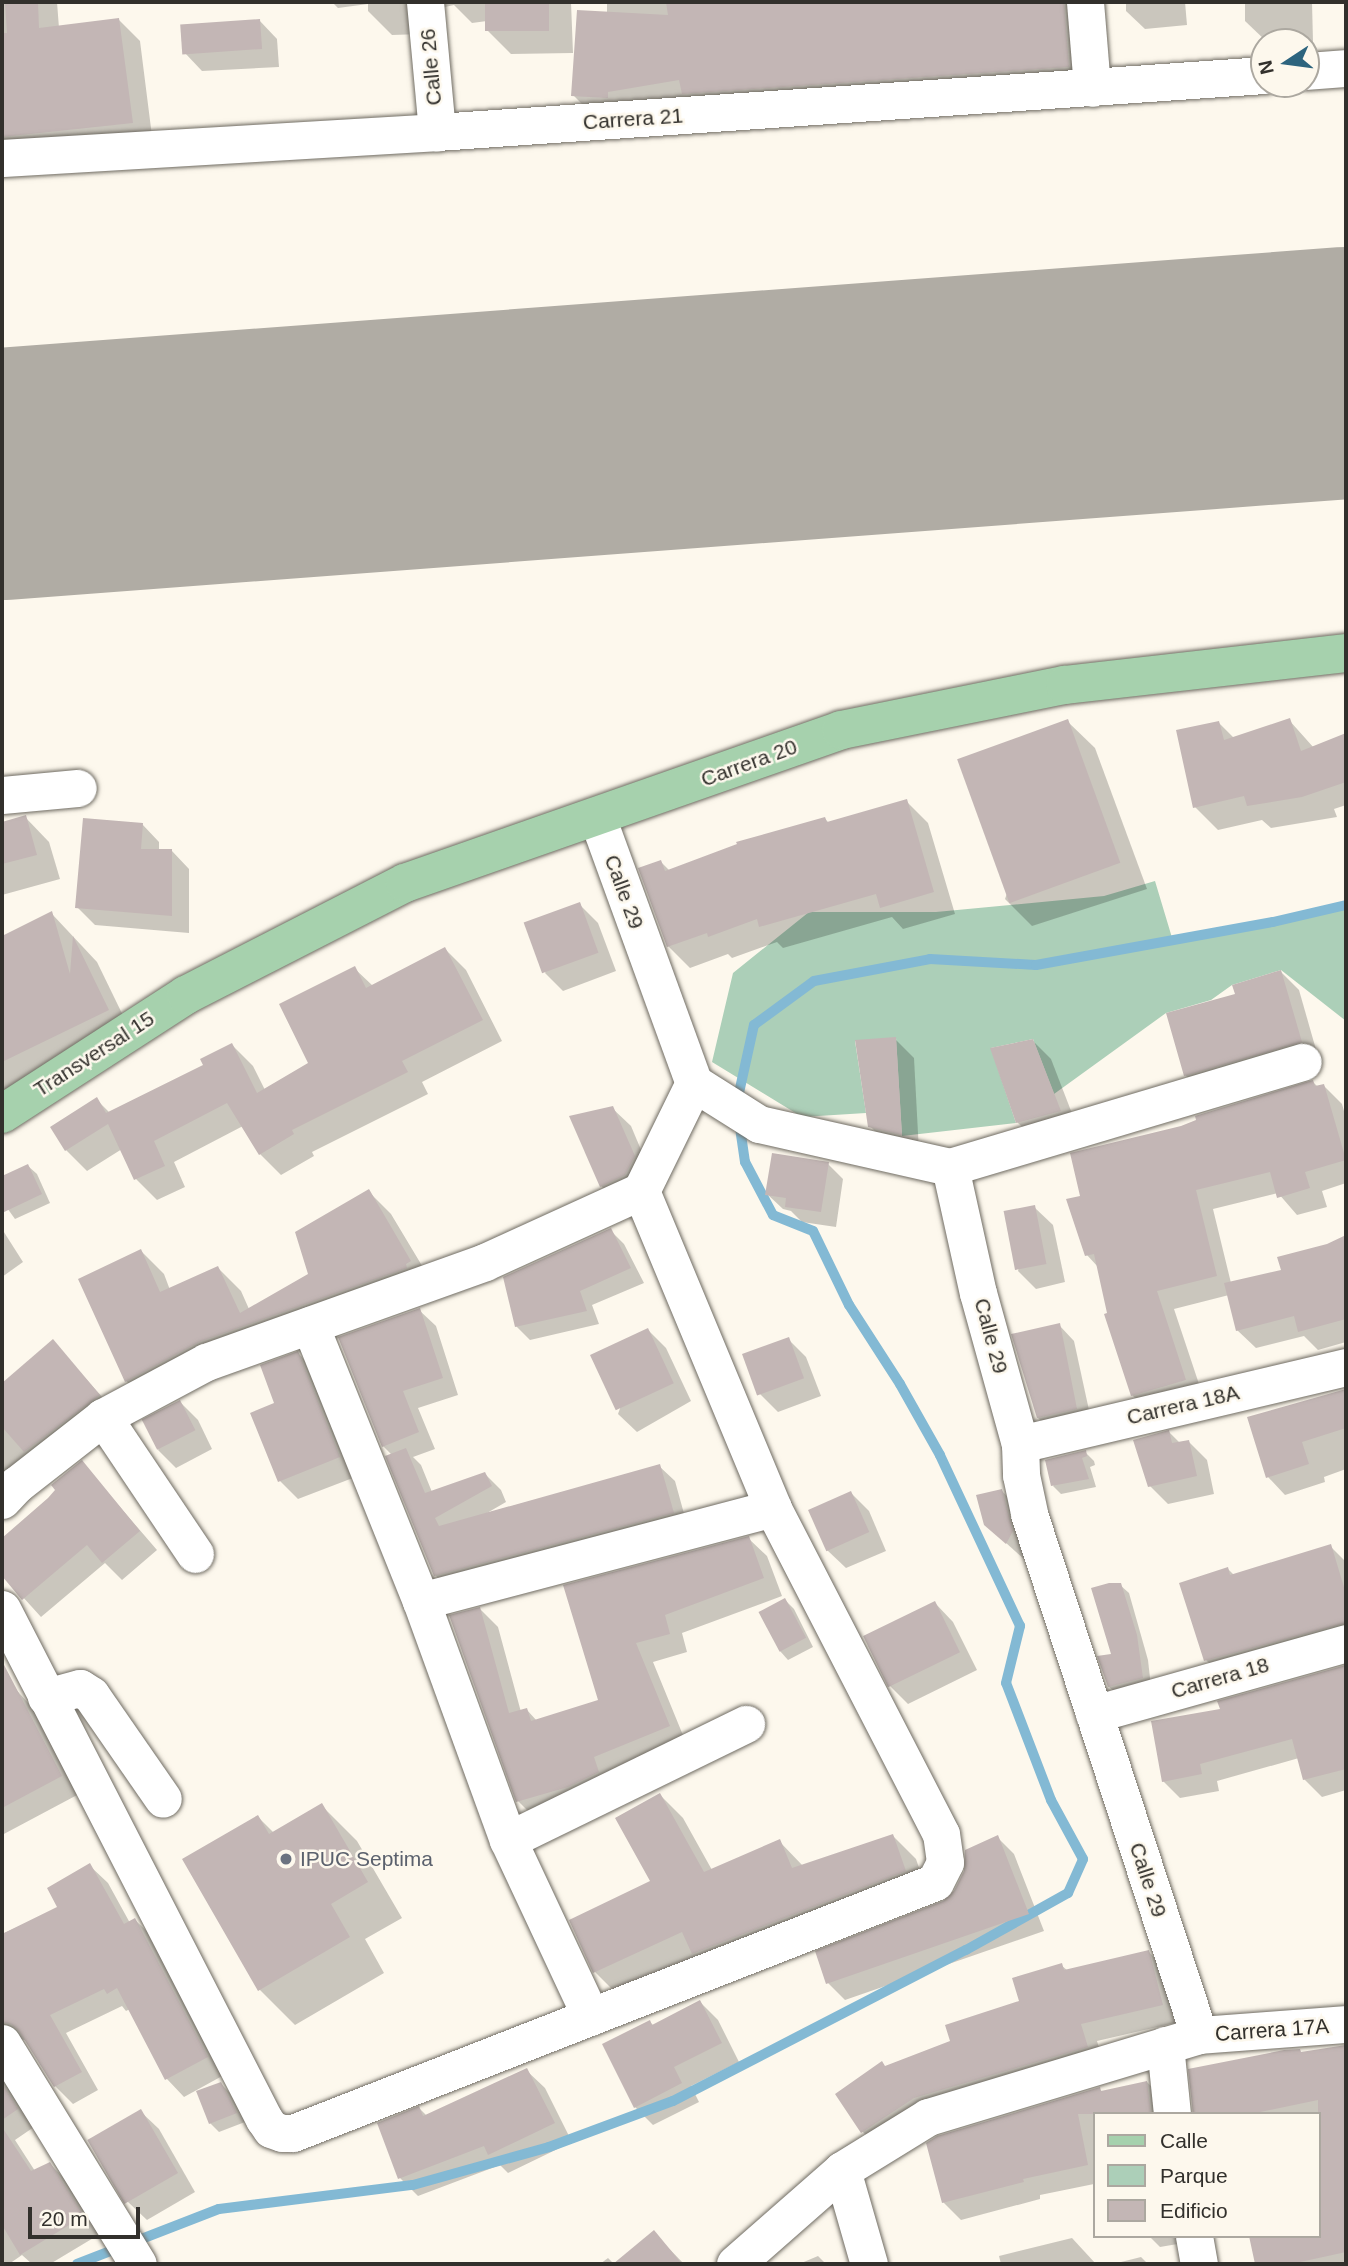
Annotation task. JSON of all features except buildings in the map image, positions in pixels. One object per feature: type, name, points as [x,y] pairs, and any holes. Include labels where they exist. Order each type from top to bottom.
[{"type":"main road","name":"Carrera 20","points":[[186,995],[405,883],[841,730],[1065,685],[1346,653]]},
{"type":"main road","name":"Transversal 15","points":[[2,1114],[186,995]]},
{"type":"street","name":"Calle 26","points":[[425,2],[437,132]]},
{"type":"street","points":[[1085,2],[1092,88]]},
{"type":"street","points":[[1320,70],[1346,68]]},
{"type":"street","name":"Carrera 21","points":[[2,158],[437,132],[1250,76]]},
{"type":"street","points":[[2,795],[78,788]]},
{"type":"street","name":"Calle 29","points":[[597,817],[694,1083]]},
{"type":"street","points":[[2,1500],[16,1485],[103,1417],[206,1362],[485,1262],[641,1191],[694,1083],[759,1124],[950,1167],[1303,1062]]},
{"type":"street","name":"Calle 29","points":[[950,1167],[978,1293],[1020,1444],[1021,1475],[1029,1514],[1094,1714],[1182,2040],[1172,2112]]},
{"type":"street","points":[[2,1609],[271,2129],[282,2133],[293,2133],[935,1882],[945,1862],[941,1834],[773,1508],[641,1191]]},
{"type":"street","points":[[310,1325],[421,1601],[508,1840],[591,2017]]},
{"type":"street","name":"Carrera 18A","points":[[1020,1444],[1346,1367]]},
{"type":"street","points":[[103,1417],[195,1554]]},
{"type":"street","points":[[421,1601],[773,1508]]},
{"type":"street","name":"Carrera 18","points":[[1094,1714],[1346,1643]]},
{"type":"street","points":[[46,1697],[80,1688],[91,1695],[163,1799]]},
{"type":"street","points":[[508,1840],[746,1724]]},
{"type":"street","name":"Carrera 17A","points":[[735,2264],[842,2169],[928,2117],[1182,2040],[1346,2024]]},
{"type":"street","points":[[2,2043],[138,2264]]},
{"type":"street","points":[[842,2169],[869,2264]]},
{"type":"street","points":[[1194,2238],[1199,2264]]},
{"type":"green space","points":[[1155,881],[1173,941],[1346,906],[1346,1021],[1281,970],[1232,985],[1211,1000],[1166,1013],[1054,1094],[1033,1039],[991,1048],[1016,1123],[902,1136],[896,1038],[855,1041],[866,1113],[802,1117],[712,1062],[733,973],[809,912],[936,912],[1104,896]]},
{"type":"waterway","points":[[737,1102],[754,1025],[814,981],[930,959],[1036,965],[1273,922],[1346,905]]},
{"type":"waterway","points":[[77,2264],[219,2209],[413,2185],[549,2147],[673,2101],[966,1950],[1068,1893],[1083,1859],[1051,1800],[1006,1683],[1020,1626],[940,1455],[900,1384],[849,1305],[813,1231],[773,1215],[745,1162],[739,1121]]},
{"type":"runway","points":[[2,474],[1346,373]]},
{"type":"place","name":"IPUC Septima","points":[[286,1859]]}]
